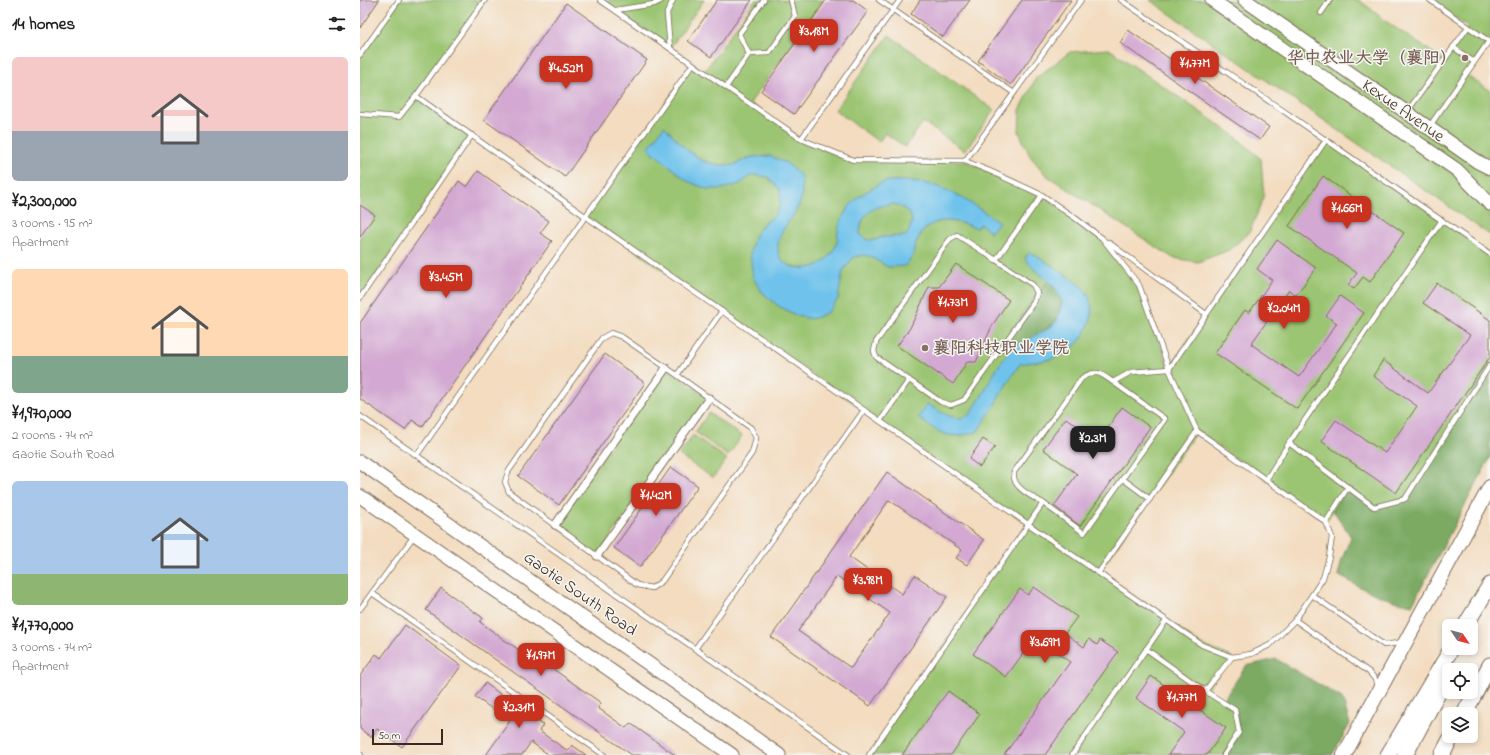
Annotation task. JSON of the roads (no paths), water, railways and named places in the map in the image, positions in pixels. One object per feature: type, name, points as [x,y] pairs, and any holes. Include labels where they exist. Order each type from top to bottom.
[{"type":"highway","points":[[1470,619],[1490,585]]},
{"type":"highway","points":[[1478,619],[1490,596]]},
{"type":"highway","points":[[1388,755],[1448,655]]},
{"type":"highway","points":[[1468,707],[1490,665]]},
{"type":"highway","points":[[1405,755],[1442,687]]},
{"type":"highway","points":[[1442,755],[1448,743]]},
{"type":"main road","name":"Kexue Avenue","points":[[1212,0],[1457,170],[1490,204]]},
{"type":"main road","name":"Kexue Avenue","points":[[1245,0],[1478,162],[1490,168]]},
{"type":"main road","name":"Gaotie South Road","points":[[360,462],[779,755]]},
{"type":"main road","points":[[1344,755],[1490,487]]},
{"type":"main road","points":[[360,496],[732,755]]},
{"type":"street","points":[[555,525],[666,368]]},
{"type":"street","points":[[597,556],[709,398]]},
{"type":"lane","points":[[360,55],[399,0]]},
{"type":"lane","points":[[360,114],[399,117],[416,96],[485,0]]},
{"type":"lane","points":[[600,0],[801,140],[852,160],[965,161],[992,172],[1042,195],[1206,314]]},
{"type":"lane","points":[[616,10],[654,4],[662,0]]},
{"type":"lane","points":[[670,48],[667,13],[673,0]]},
{"type":"lane","points":[[749,54],[739,34],[764,0]]},
{"type":"lane","points":[[749,54],[769,53],[795,16],[791,0]]},
{"type":"lane","points":[[879,0],[1014,93]]},
{"type":"lane","points":[[801,140],[900,0]]},
{"type":"lane","points":[[965,161],[1082,0]]},
{"type":"lane","points":[[1121,0],[1490,254]]},
{"type":"lane","points":[[1321,12],[1330,0]]},
{"type":"lane","points":[[1428,127],[1490,42],[1430,0]]},
{"type":"lane","points":[[1407,112],[1468,27]]},
{"type":"lane","points":[[1453,47],[1474,62]]},
{"type":"lane","points":[[726,87],[749,54]]},
{"type":"lane","points":[[417,455],[692,64]]},
{"type":"lane","points":[[416,96],[585,216],[1099,572],[1166,621],[1202,645],[1232,657],[1251,654],[1270,645],[1295,620],[1323,578],[1329,557],[1332,537],[1326,522],[1197,431],[1169,369],[1139,285],[1102,238]]},
{"type":"lane","points":[[360,298],[472,135]]},
{"type":"lane","points":[[1169,369],[1326,140]]},
{"type":"lane","points":[[996,260],[1042,195]]},
{"type":"lane","points":[[1266,480],[1289,443],[1442,220]]},
{"type":"lane","points":[[957,235],[996,260],[1032,286],[1037,294],[1034,302],[964,400],[951,405],[941,402],[876,357],[874,351],[880,337],[950,239],[957,235]]},
{"type":"lane","points":[[677,375],[722,311]]},
{"type":"lane","points":[[611,333],[622,337],[666,368],[751,428],[756,438],[752,453],[662,582],[652,588],[637,585],[509,492],[505,482],[508,472],[602,338],[611,333]]},
{"type":"lane","points":[[1289,443],[1374,507],[1405,499],[1490,365]]},
{"type":"lane","points":[[1114,382],[1131,372],[1169,369]]},
{"type":"lane","points":[[1091,373],[1098,373],[1114,382],[1165,419],[1084,533],[1018,486],[1013,478],[1014,472],[1082,378],[1091,373]]},
{"type":"lane","points":[[880,421],[909,380]]},
{"type":"lane","points":[[695,649],[864,410]]},
{"type":"lane","points":[[360,416],[848,755]]},
{"type":"lane","points":[[1099,572],[1197,431]]},
{"type":"lane","points":[[1123,479],[1150,499]]},
{"type":"lane","points":[[1326,522],[1348,487]]},
{"type":"lane","points":[[869,755],[1043,503]]},
{"type":"lane","points":[[360,609],[415,534]]},
{"type":"lane","points":[[372,593],[604,755]]},
{"type":"lane","points":[[1312,595],[1384,645],[1398,643],[1410,634]]},
{"type":"lane","points":[[1295,620],[1369,672],[1375,679],[1378,692]]},
{"type":"lane","points":[[1072,755],[1166,621]]},
{"type":"lane","points":[[1146,649],[1206,692],[1235,710],[1239,732],[1224,755]]},
{"type":"lane","points":[[1206,692],[1232,657]]},
{"type":"water","points":[[664,126],[686,149],[703,161],[718,165],[733,165],[751,157],[770,156],[787,163],[801,176],[802,194],[796,211],[780,236],[778,248],[779,255],[783,261],[795,267],[810,268],[823,262],[832,253],[836,245],[840,224],[850,205],[863,194],[884,182],[912,181],[936,186],[947,190],[999,222],[991,232],[980,224],[977,228],[959,222],[942,221],[934,223],[921,234],[915,245],[913,256],[905,266],[888,267],[871,257],[864,255],[854,257],[843,271],[838,299],[827,313],[812,319],[797,316],[777,305],[762,292],[753,278],[750,253],[755,235],[764,223],[773,217],[780,206],[780,190],[768,177],[752,175],[740,184],[722,189],[707,189],[687,181],[648,148]],"holes":[[[894,204],[904,209],[910,215],[911,224],[907,235],[867,240],[860,234],[861,226],[866,215],[880,206]]]},
{"type":"water","points":[[1029,253],[1035,255],[1063,273],[1087,293],[1091,303],[1092,314],[1085,334],[1070,350],[1061,355],[1047,360],[1020,364],[977,432],[952,436],[945,434],[918,418],[927,404],[953,417],[958,418],[969,415],[1001,362],[1011,350],[1043,332],[1057,320],[1061,309],[1061,299],[1053,286],[1027,262],[1025,258]]},
{"type":"place","name":"华中农业大学（襄阳）","points":[[1465,58]]},
{"type":"place","name":"襄阳科技职业学院","points":[[925,348]]}]
